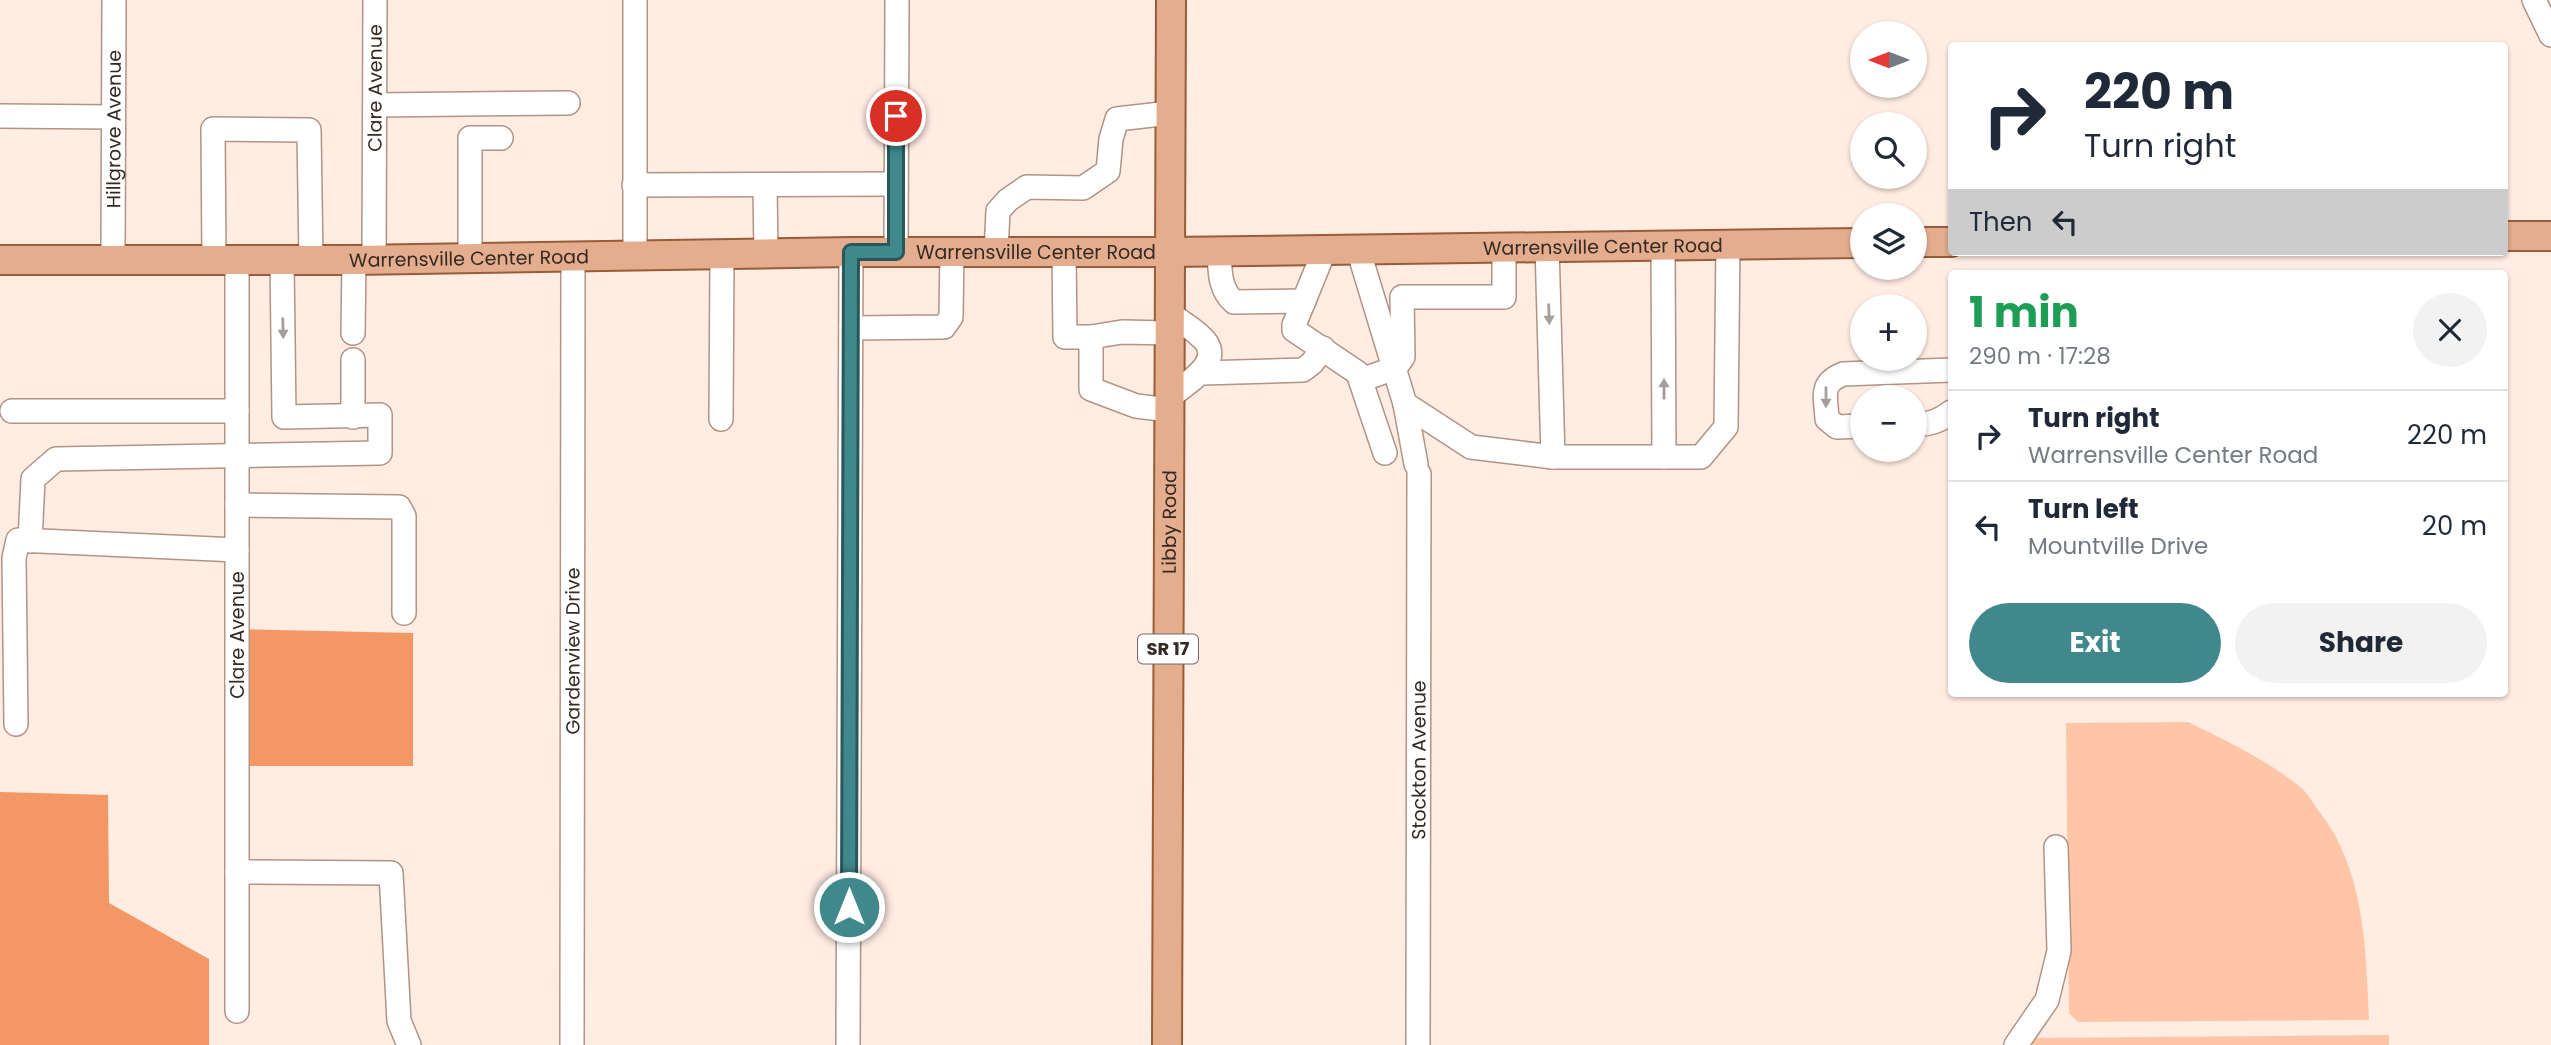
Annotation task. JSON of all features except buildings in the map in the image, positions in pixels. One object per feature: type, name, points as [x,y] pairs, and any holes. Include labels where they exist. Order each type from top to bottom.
[{"type":"main road","name":"Libby Road","points":[[1167,1045],[1171,0]]},
{"type":"main road","points":[[2508,236],[2551,236]]},
{"type":"main road","points":[[1927,243],[1948,242]]},
{"type":"main road","name":"Warrensville Center Road","points":[[0,260],[364,260],[851,252],[1169,252],[1850,243]]},
{"type":"street","name":"Hillgrove Avenue","points":[[113,259],[114,0]]},
{"type":"street","name":"Clare Avenue","points":[[353,333],[364,260],[374,105],[375,0]]},
{"type":"street","points":[[635,0],[635,256]]},
{"type":"street","points":[[896,252],[897,0]]},
{"type":"street","points":[[374,105],[568,103]]},
{"type":"street","points":[[996,252],[998,211],[1008,200],[1027,187],[1083,188],[1108,171],[1111,139],[1117,119],[1170,113]]},
{"type":"street","points":[[0,116],[113,117]]},
{"type":"street","name":"Clare Avenue","points":[[237,1011],[237,411],[213,129],[309,130],[311,260]]},
{"type":"street","points":[[470,258],[470,138],[501,138]]},
{"type":"street","points":[[634,185],[896,184]]},
{"type":"street","points":[[765,185],[766,254]]},
{"type":"street","points":[[1405,404],[1471,447],[1553,457],[1701,457],[1726,427],[1728,244]]},
{"type":"street","points":[[1662,245],[1664,457]]},
{"type":"street","points":[[1547,246],[1553,457]]},
{"type":"street","points":[[1361,380],[1395,368],[1403,357],[1402,297],[1504,297],[1504,247]]},
{"type":"street","points":[[1325,249],[1294,326],[1295,332],[1354,369],[1361,380],[1385,453]]},
{"type":"street","name":"Stockton Avenue","points":[[1358,249],[1405,404],[1417,469],[1418,1045]]},
{"type":"street","points":[[1219,251],[1223,285],[1228,297],[1234,302],[1304,300]]},
{"type":"street","points":[[848,1045],[851,252]]},
{"type":"street","points":[[850,328],[944,327],[951,317],[952,252]]},
{"type":"street","points":[[1064,252],[1065,337],[1091,337],[1169,323],[1203,337],[1209,354],[1208,363],[1202,373],[1168,404],[1136,406],[1091,389],[1091,337]]},
{"type":"street","points":[[721,419],[722,255]]},
{"type":"street","name":"Gardenview Drive","points":[[572,1045],[573,256]]},
{"type":"street","points":[[282,260],[284,454]]},
{"type":"street","points":[[1202,373],[1303,370],[1323,348]]},
{"type":"street","points":[[353,360],[353,417]]},
{"type":"street","points":[[1850,426],[1837,427],[1827,419],[1825,388],[1830,379],[1843,374],[1948,370]]},
{"type":"street","points":[[12,411],[237,411]]},
{"type":"street","points":[[1927,424],[1941,420],[1948,414]]},
{"type":"street","points":[[30,541],[33,479],[56,459],[380,453],[380,415],[284,417]]},
{"type":"street","points":[[237,505],[399,507],[404,516],[404,613]]},
{"type":"street","points":[[16,724],[14,558],[18,540],[237,550]]},
{"type":"street","points":[[2016,1045],[2047,1000],[2059,951],[2056,847]]},
{"type":"street","points":[[237,872],[391,873],[399,1021],[409,1045]]},
{"type":"shaded area","points":[[237,629],[413,633],[413,766],[237,766]]},
{"type":"shaded area","points":[[2188,722],[2231,743],[2286,776],[2305,791],[2334,834],[2346,859],[2360,911],[2369,1020],[2078,1022],[2069,1013],[2066,723]]},
{"type":"shaded area","points":[[0,792],[108,795],[109,903],[209,959],[209,1045],[0,1045]]},
{"type":"shaded area","points":[[2389,1035],[2389,1045],[2022,1045],[2028,1038]]},
{"type":"route","points":[[849,907],[851,252],[896,252],[896,116]]}]
